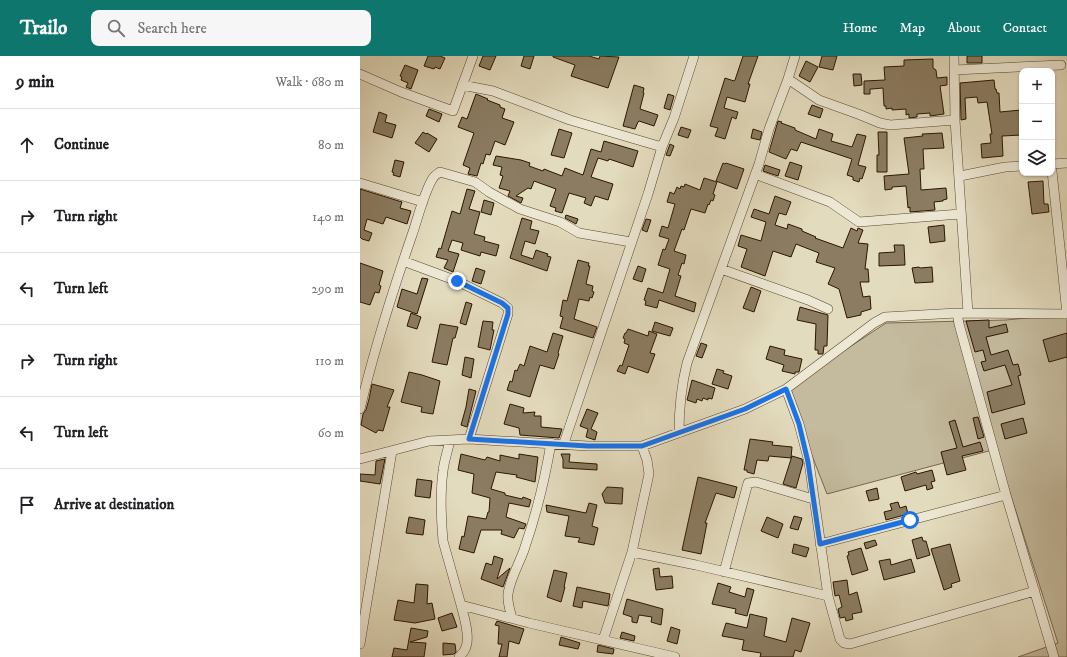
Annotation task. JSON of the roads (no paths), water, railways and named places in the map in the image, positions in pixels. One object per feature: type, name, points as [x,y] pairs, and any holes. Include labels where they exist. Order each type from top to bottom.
[{"type":"street","points":[[360,74],[401,92],[454,111],[473,56]]},
{"type":"street","points":[[564,443],[648,194],[662,147],[674,118],[694,56]]},
{"type":"street","points":[[679,433],[679,405],[682,381],[687,363],[755,174],[795,56]]},
{"type":"street","points":[[954,56],[955,120],[960,176],[960,214],[968,313]]},
{"type":"street","points":[[954,70],[1062,62]]},
{"type":"street","points":[[788,79],[818,100],[880,123],[890,125],[955,120]]},
{"type":"street","points":[[462,86],[493,91],[570,120],[662,147]]},
{"type":"street","points":[[1055,164],[1067,163]]},
{"type":"street","points":[[960,176],[1005,167],[1019,166]]},
{"type":"street","points":[[360,410],[378,340],[403,261],[423,202],[433,178],[440,172],[475,182],[489,192],[520,209],[560,222],[579,233],[631,242]]},
{"type":"street","points":[[755,174],[830,202],[859,222],[960,214]]},
{"type":"street","points":[[360,457],[392,451],[429,441],[469,439],[564,443],[588,446],[642,446],[745,409],[786,389],[881,318],[957,313],[1067,314],[1053,176]]},
{"type":"street","points":[[360,183],[423,202]]},
{"type":"street","points":[[403,261],[457,281],[502,303],[508,308],[508,314],[469,439]]},
{"type":"street","points":[[721,269],[808,300],[828,309]]},
{"type":"street","points":[[957,313],[1006,495],[1054,657]]},
{"type":"street","points":[[786,389],[799,424],[808,462],[828,596],[840,638],[844,643],[850,644],[1035,591]]},
{"type":"street","points":[[450,440],[442,473],[441,509],[443,541],[466,624],[466,649],[459,657]]},
{"type":"street","points":[[512,618],[508,602],[508,593],[524,550],[538,503],[546,474],[551,443]]},
{"type":"street","points":[[603,640],[632,552],[649,474],[647,460],[642,446]]},
{"type":"street","points":[[360,644],[392,451]]},
{"type":"street","points":[[724,572],[748,483],[756,482],[814,498]]},
{"type":"street","points":[[820,544],[1006,495]]},
{"type":"street","points":[[632,552],[696,564],[828,596]]},
{"type":"street","points":[[461,604],[557,630],[603,640],[659,655],[674,657]]}]
